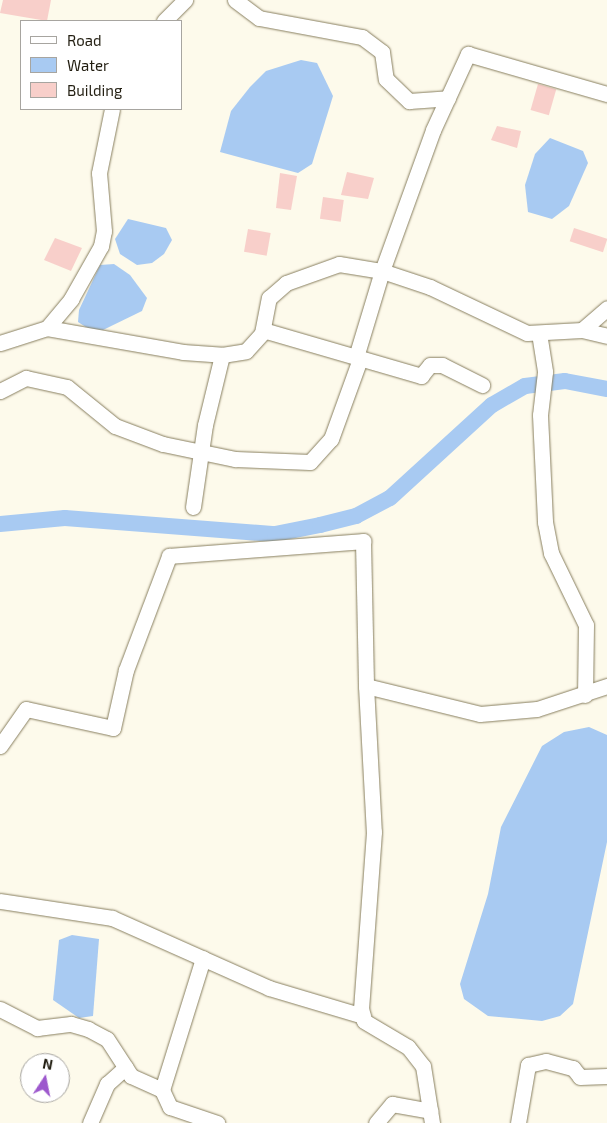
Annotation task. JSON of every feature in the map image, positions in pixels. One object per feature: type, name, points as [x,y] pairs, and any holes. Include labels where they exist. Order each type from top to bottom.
[{"type":"street","points":[[165,20],[185,0]]},
{"type":"street","points":[[235,0],[259,18],[362,37],[382,52],[386,79],[409,101],[448,98]]},
{"type":"street","points":[[0,391],[10,390],[26,378],[67,387],[128,432],[204,452],[286,462],[318,458],[331,439],[358,358],[382,272],[448,98],[468,54],[607,94]]},
{"type":"street","points":[[47,328],[71,299],[101,246],[104,231],[99,173],[112,110]]},
{"type":"street","points":[[0,343],[47,328],[222,355],[246,351],[257,343],[263,330],[269,298],[303,274],[339,264],[382,272],[430,287],[516,329],[539,333],[582,330],[607,336]]},
{"type":"street","points":[[582,330],[607,308]]},
{"type":"street","points":[[263,330],[421,376],[430,365],[442,365],[482,385]]},
{"type":"street","points":[[539,333],[545,372],[542,406],[545,522],[551,553],[586,625],[585,695]]},
{"type":"street","points":[[193,507],[204,452],[205,425],[222,355]]},
{"type":"street","points":[[0,746],[26,710],[113,728],[126,670],[169,556],[363,541],[366,686],[374,832],[360,993],[363,1016]]},
{"type":"street","points":[[366,686],[480,714],[537,709],[585,695],[607,686]]},
{"type":"street","points":[[0,901],[112,918],[270,988],[363,1016],[416,1055],[427,1076],[431,1117],[392,1104],[376,1123]]},
{"type":"street","points":[[162,1090],[204,958]]},
{"type":"street","points":[[0,1009],[37,1028],[71,1024],[88,1029],[107,1039],[132,1076],[162,1090],[170,1106],[217,1123]]},
{"type":"street","points":[[518,1123],[528,1065],[546,1061],[573,1068],[585,1078],[607,1076]]},
{"type":"street","points":[[90,1123],[108,1084],[126,1067]]},
{"type":"water","points":[[301,60],[317,63],[333,96],[312,164],[298,173],[220,152],[231,111],[250,87],[266,71]]},
{"type":"water","points":[[550,138],[583,151],[588,163],[569,206],[552,219],[528,212],[525,185],[535,154]]},
{"type":"water","points":[[128,219],[166,228],[172,240],[164,254],[152,263],[137,265],[120,254],[115,239]]},
{"type":"water","points":[[114,264],[130,275],[147,298],[142,311],[103,330],[89,329],[78,322],[79,310],[100,265]]},
{"type":"water","points":[[589,727],[607,735],[607,842],[573,1004],[560,1016],[542,1021],[488,1016],[464,999],[460,984],[488,894],[501,827],[542,746],[564,732]]},
{"type":"water","points":[[72,935],[99,939],[93,1016],[79,1018],[53,1000],[59,940]]},
{"type":"building","points":[[3,0],[51,0],[47,20],[0,13]]},
{"type":"building","points":[[538,84],[556,89],[549,115],[531,110]]},
{"type":"building","points":[[497,126],[521,131],[517,148],[491,140]]},
{"type":"building","points":[[347,172],[374,178],[368,199],[341,195]]},
{"type":"building","points":[[280,173],[297,176],[291,210],[276,208]]},
{"type":"building","points":[[323,197],[344,200],[341,222],[320,219]]},
{"type":"building","points":[[574,228],[607,239],[603,252],[570,241]]},
{"type":"building","points":[[248,229],[271,233],[267,256],[244,252]]},
{"type":"building","points":[[55,238],[82,248],[71,271],[44,260]]},
{"type":"waterway","points":[[0,524],[65,518],[275,534],[320,525],[356,516],[390,498],[492,405],[525,386],[565,381],[607,389]]}]
